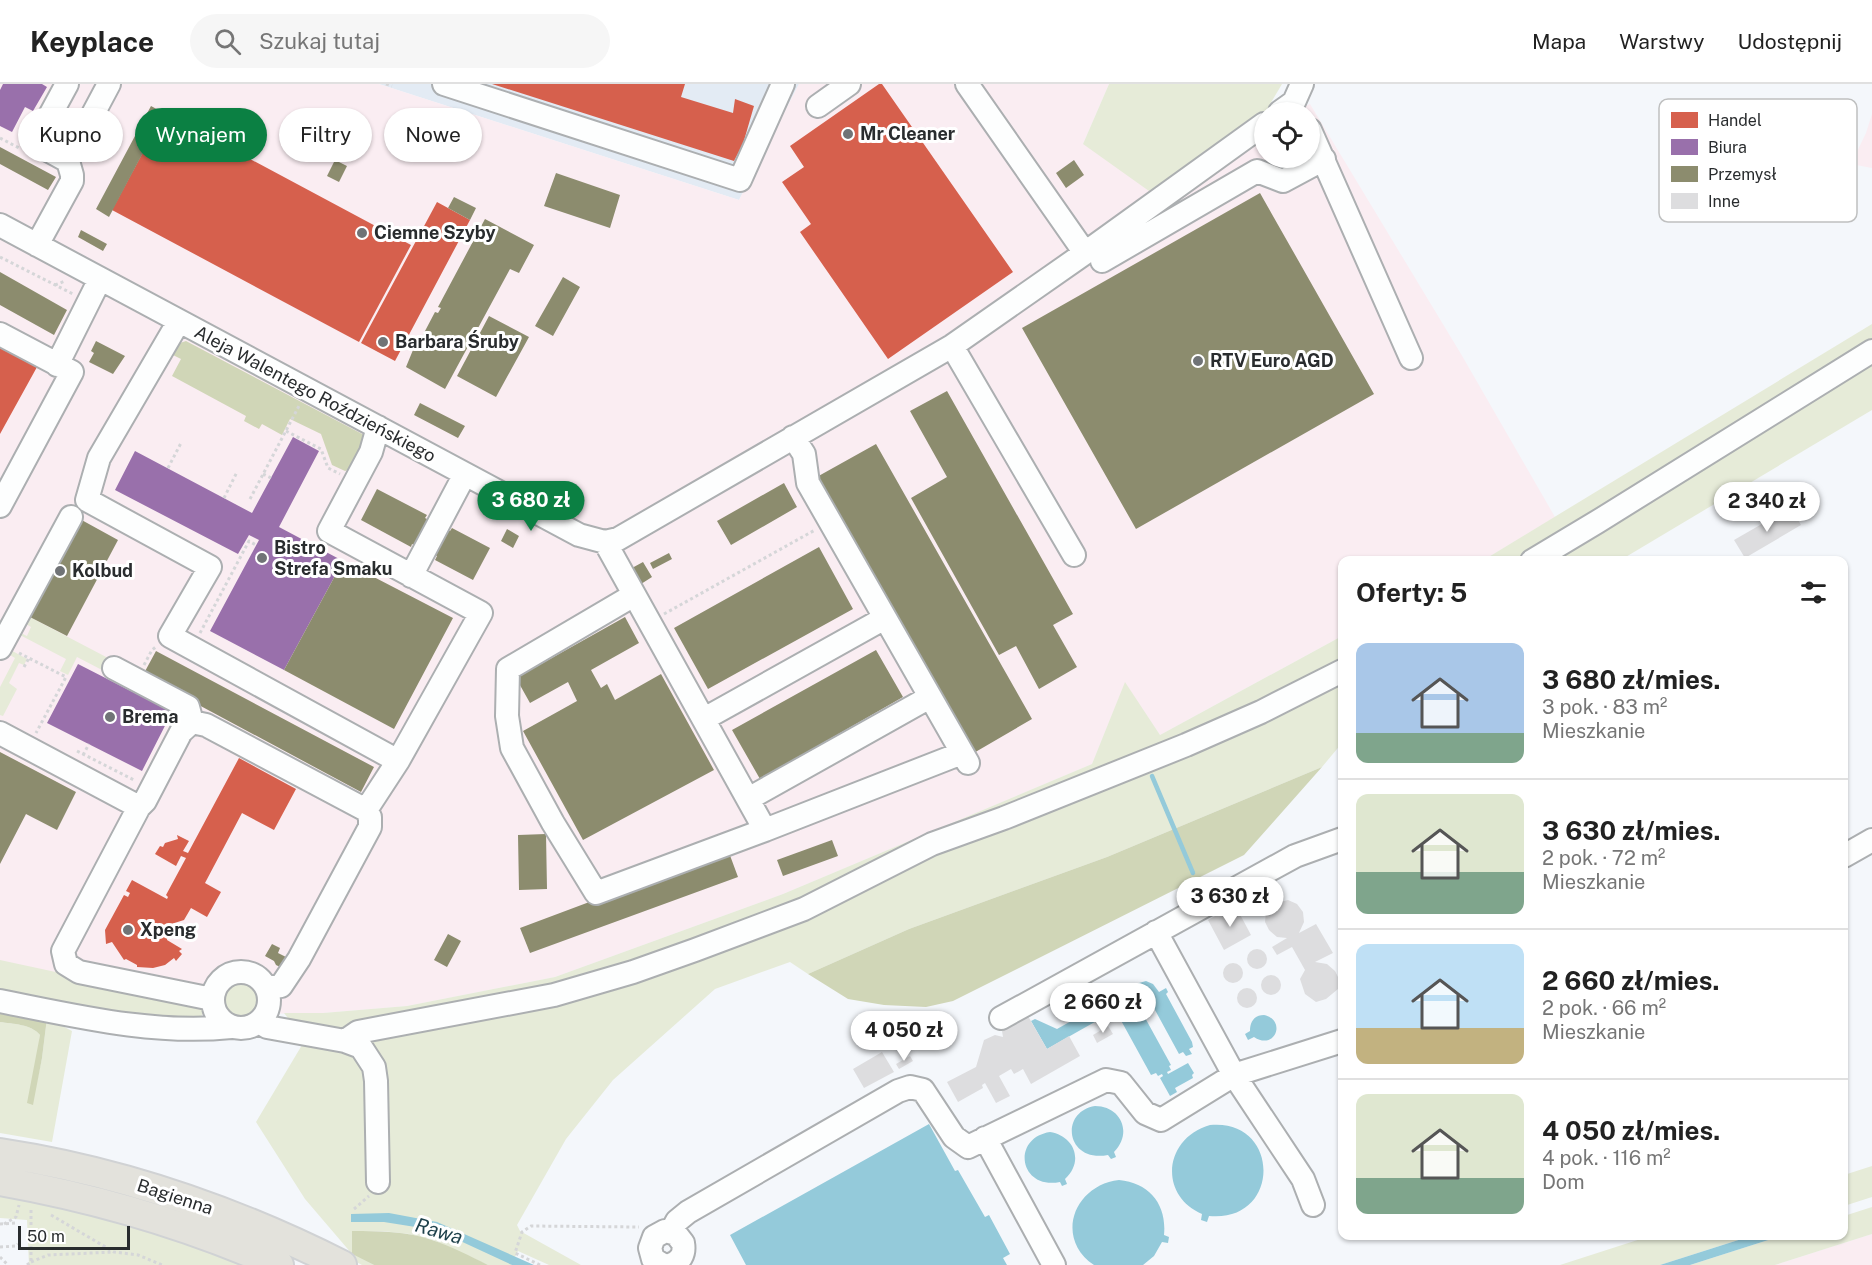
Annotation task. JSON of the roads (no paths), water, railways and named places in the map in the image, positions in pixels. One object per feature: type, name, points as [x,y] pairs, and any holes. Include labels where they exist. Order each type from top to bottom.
[{"type":"main road","name":"Bagienna","points":[[0,1153],[156,1189],[243,1221],[342,1265]]},
{"type":"main road","name":"Bagienna","points":[[0,1180],[115,1206],[216,1239],[252,1258],[279,1265]]},
{"type":"street","points":[[54,108],[67,84]]},
{"type":"street","points":[[96,108],[109,84]]},
{"type":"street","points":[[444,84],[740,180],[783,84]]},
{"type":"street","points":[[818,106],[849,84]]},
{"type":"street","points":[[967,84],[1094,257]]},
{"type":"street","points":[[1094,257],[1254,132]]},
{"type":"street","points":[[1320,151],[1411,358]]},
{"type":"street","points":[[765,830],[605,542],[618,539],[952,346],[1094,257],[1257,171],[1283,181],[1324,159]]},
{"type":"street","points":[[37,245],[72,181],[68,162]]},
{"type":"street","name":"Aleja Walentego Roździeńskiego","points":[[0,225],[579,535],[605,542]]},
{"type":"street","points":[[57,365],[99,279]]},
{"type":"street","points":[[179,321],[99,458],[87,500],[210,567],[170,636],[398,761]]},
{"type":"street","points":[[0,334],[72,372],[0,506]]},
{"type":"street","points":[[952,346],[1074,555]]},
{"type":"street","points":[[1540,556],[1872,351]]},
{"type":"street","points":[[366,810],[398,761],[481,613],[330,531],[370,452],[378,428]]},
{"type":"street","points":[[634,595],[508,669],[507,716],[512,748],[597,893],[965,758],[808,483],[804,454],[793,437]]},
{"type":"street","points":[[411,576],[465,474]]},
{"type":"street","points":[[1,646],[71,517]]},
{"type":"street","points":[[704,719],[885,618]]},
{"type":"street","points":[[114,668],[188,707],[192,722]]},
{"type":"street","points":[[345,1041],[358,1032],[554,995],[633,972],[694,950],[804,909],[932,844],[1004,818],[1186,745],[1261,712],[1338,673]]},
{"type":"street","points":[[748,799],[930,697]]},
{"type":"street","points":[[192,722],[181,732],[63,951],[66,964],[79,972],[212,999]]},
{"type":"street","points":[[192,722],[206,725],[366,810],[370,817],[370,827],[356,865],[281,986],[267,988]]},
{"type":"street","points":[[0,733],[139,807]]},
{"type":"street","points":[[1001,1018],[1295,856],[1338,840]]},
{"type":"street","points":[[1848,847],[1872,840]]},
{"type":"street","points":[[1156,932],[1234,1075],[1303,1179],[1313,1205]]},
{"type":"street","points":[[0,1001],[163,1029],[241,1028],[250,1027],[259,1022],[269,1007],[267,988],[254,975],[235,972],[219,982],[214,990],[212,999],[217,1016],[231,1027]]},
{"type":"street","points":[[259,1022],[267,1027],[345,1041],[361,1047],[374,1067],[376,1081],[378,1182]]},
{"type":"street","points":[[671,1265],[680,1260],[684,1249],[681,1238],[670,1232],[676,1221],[898,1091],[910,1088],[923,1090],[954,1137],[968,1146],[1106,1080],[1121,1083],[1145,1113],[1161,1120],[1234,1075],[1338,1042]]},
{"type":"street","points":[[985,1138],[1054,1265]]},
{"type":"water","points":[[1146,981],[1153,984],[1159,992],[1166,988],[1168,992],[1166,994],[1192,1042],[1193,1047],[1189,1049],[1192,1054],[1186,1056],[1183,1052],[1179,1054],[1146,991],[1125,1001],[1131,1008],[1135,1006],[1138,1009],[1138,1005],[1171,1065],[1168,1074],[1188,1063],[1194,1073],[1193,1078],[1175,1088],[1177,1092],[1170,1096],[1160,1078],[1162,1074],[1151,1075],[1118,1015],[1126,1011],[1123,1006],[1047,1049],[1031,1021],[1035,1019],[1057,1029]]},
{"type":"water","points":[[1264,1015],[1275,1023],[1276,1033],[1268,1040],[1254,1037],[1248,1040],[1245,1034],[1250,1031],[1253,1020]]},
{"type":"water","points":[[1095,1106],[1112,1111],[1121,1122],[1123,1137],[1114,1152],[1116,1157],[1111,1159],[1108,1155],[1083,1152],[1076,1145],[1072,1136],[1072,1126],[1076,1117],[1084,1110]]},
{"type":"water","points":[[929,1124],[955,1171],[958,1170],[985,1217],[989,1215],[1010,1254],[1003,1258],[1007,1265],[746,1265],[730,1235]]},
{"type":"water","points":[[1210,1125],[1233,1127],[1250,1137],[1260,1153],[1264,1170],[1260,1188],[1250,1204],[1233,1214],[1209,1216],[1207,1222],[1201,1220],[1202,1214],[1188,1205],[1178,1194],[1173,1181],[1172,1167],[1183,1142],[1195,1132]]},
{"type":"water","points":[[1050,1132],[1066,1139],[1074,1151],[1074,1165],[1065,1179],[1067,1184],[1062,1186],[1060,1182],[1046,1182],[1036,1178],[1029,1171],[1025,1162],[1025,1153],[1029,1143],[1038,1136]]},
{"type":"water","points":[[1119,1180],[1140,1186],[1154,1197],[1163,1214],[1164,1235],[1169,1237],[1168,1243],[1162,1242],[1154,1256],[1143,1265],[1094,1265],[1082,1254],[1075,1241],[1072,1228],[1075,1214],[1081,1202],[1090,1192],[1103,1184]]},
{"type":"water","name":"Rawa","points":[[389,1213],[437,1222],[534,1265],[512,1265],[456,1239],[428,1229],[384,1222],[351,1222],[351,1214]]},
{"type":"water","points":[[1738,1240],[1768,1240],[1690,1265],[1660,1265]]},
{"type":"waterway","points":[[1152,776],[1193,873]]},
{"type":"place","name":"Mr Cleaner","points":[[848,134]]},
{"type":"place","name":"Ciemne Szyby","points":[[362,233]]},
{"type":"place","name":"Barbara Śruby","points":[[383,342]]},
{"type":"place","name":"RTV Euro AGD","points":[[1198,361]]},
{"type":"place","name":"Bistro Strefa Smaku","points":[[262,558]]},
{"type":"place","name":"Kolbud","points":[[60,571]]},
{"type":"place","name":"Brema","points":[[110,717]]},
{"type":"place","name":"Xpeng","points":[[128,930]]}]
